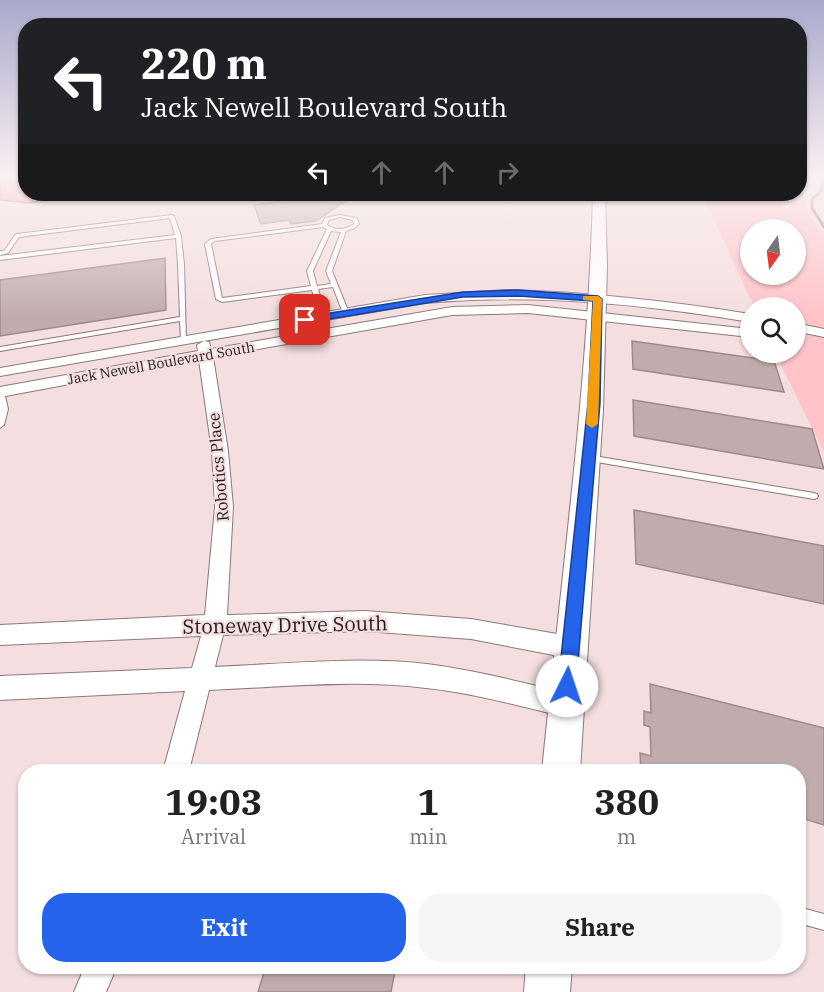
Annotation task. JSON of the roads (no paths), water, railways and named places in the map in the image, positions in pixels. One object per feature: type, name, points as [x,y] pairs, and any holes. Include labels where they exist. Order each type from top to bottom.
[{"type":"main road","points":[[562,764],[569,647],[594,403],[598,224]]},
{"type":"main road","points":[[547,992],[548,974]]},
{"type":"street","name":"Jack Newell Boulevard South","points":[[0,392],[323,317],[425,299],[487,293],[544,294],[597,307],[740,331]]},
{"type":"street","name":"Jack Newell Boulevard South","points":[[0,372],[486,309],[597,307],[740,317]]},
{"type":"street","points":[[323,317],[330,331],[346,313]]},
{"type":"street","points":[[806,329],[824,333]]},
{"type":"street","points":[[806,340],[824,342]]},
{"type":"street","name":"Robotics Place","points":[[178,764],[215,625],[225,507],[220,451],[197,345]]},
{"type":"street","name":"Stoneway Drive South","points":[[0,635],[365,621],[471,629],[569,647]]},
{"type":"street","points":[[0,688],[355,672],[426,676],[497,688],[566,705]]},
{"type":"street","points":[[90,992],[98,974]]},
{"type":"lane","points":[[2,255],[17,236],[108,224]]},
{"type":"lane","points":[[174,224],[182,264],[181,319],[197,345]]},
{"type":"lane","points":[[334,285],[222,300],[219,299],[208,244],[213,240],[326,227],[344,230],[355,227],[356,224]]},
{"type":"lane","points":[[323,317],[309,271],[326,227]]},
{"type":"lane","points":[[344,230],[329,271],[346,313]]},
{"type":"lane","points":[[2,255],[137,235],[155,237]]},
{"type":"lane","points":[[50,249],[178,236]]},
{"type":"lane","points":[[0,349],[181,319]]},
{"type":"lane","points":[[0,392],[4,410],[0,425]]},
{"type":"lane","points":[[588,458],[814,496]]},
{"type":"lane","points":[[806,917],[824,922]]}]
